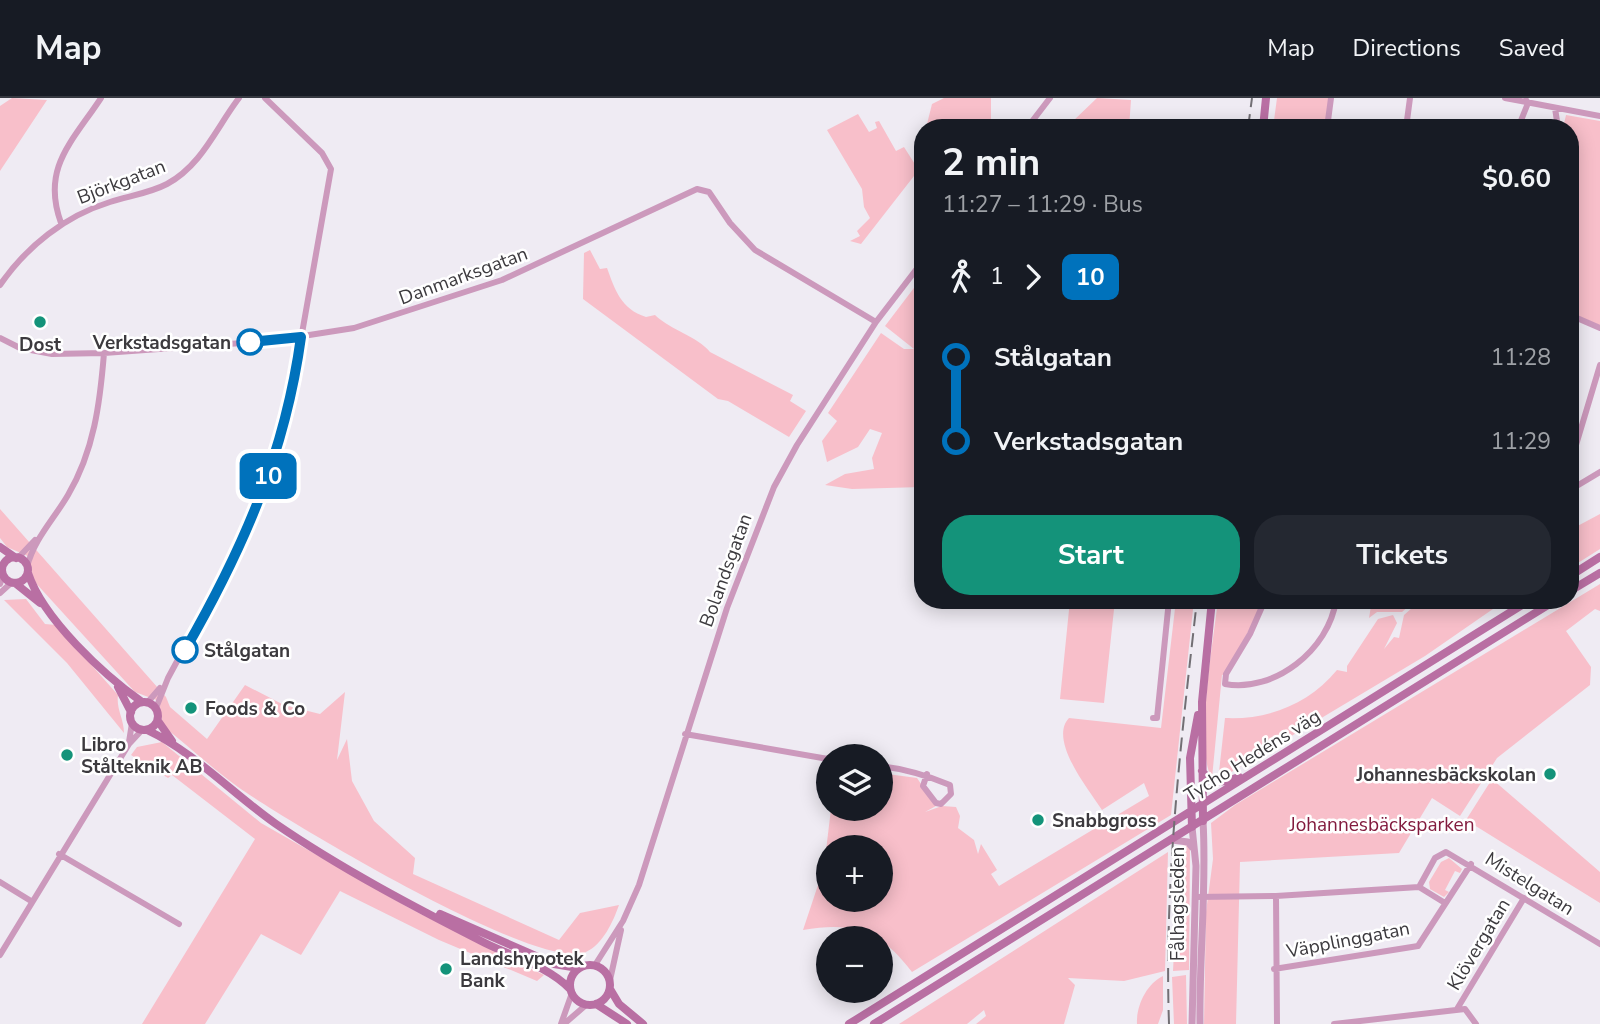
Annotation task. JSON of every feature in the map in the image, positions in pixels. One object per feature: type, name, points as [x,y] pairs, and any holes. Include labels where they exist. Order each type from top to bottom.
[{"type":"main road","points":[[1264,119],[1266,98]]},
{"type":"main road","points":[[0,547],[17,558],[27,570],[53,615]]},
{"type":"main road","points":[[1579,570],[1600,557]]},
{"type":"main road","points":[[17,558],[7,560],[1,571],[53,615],[112,679],[156,708],[158,721],[179,748]]},
{"type":"main road","points":[[13,583],[23,580],[27,570]]},
{"type":"main road","points":[[1579,586],[1600,573]]},
{"type":"main road","name":"Fålhagsleden","points":[[1203,821],[1202,702],[1211,609]]},
{"type":"main road","name":"Tycho Hedéns väg","points":[[849,1024],[1516,609]]},
{"type":"main road","name":"Tycho Hedéns väg","points":[[874,1024],[1542,609]]},
{"type":"main road","points":[[112,679],[131,712],[132,723],[179,748],[277,825],[405,900],[487,944],[551,974],[586,1005],[596,1004],[605,998],[610,984]]},
{"type":"main road","points":[[131,712],[145,702]]},
{"type":"main road","name":"Fålhagsleden","points":[[1192,827],[1190,758],[1202,702]]},
{"type":"main road","points":[[144,730],[158,721]]},
{"type":"main road","points":[[1201,769],[1208,778],[1224,783],[1255,772]]},
{"type":"main road","points":[[405,900],[554,964],[578,968],[595,965],[603,969],[619,1004],[643,1024]]},
{"type":"main road","points":[[571,991],[571,977],[578,968]]},
{"type":"main road","points":[[596,1004],[627,1024]]},
{"type":"street","points":[[61,223],[55,204],[56,167],[101,98]]},
{"type":"street","name":"Björkgatan","points":[[0,285],[26,254],[61,223],[96,207],[166,184],[178,177],[207,149],[239,98]]},
{"type":"street","points":[[156,708],[168,678],[217,592],[263,491],[286,424],[331,169],[322,153],[265,98]]},
{"type":"street","points":[[1034,119],[1050,98]]},
{"type":"street","points":[[1328,119],[1331,98]]},
{"type":"street","points":[[1407,119],[1410,98]]},
{"type":"street","points":[[1505,98],[1600,116]]},
{"type":"street","points":[[1544,106],[1550,98]]},
{"type":"street","points":[[1521,119],[1526,101]]},
{"type":"street","points":[[1555,108],[1557,119]]},
{"type":"street","name":"Danmarksgatan","points":[[0,338],[20,348],[52,354],[104,353],[301,337],[354,328],[460,296],[586,242],[697,189],[709,192],[730,223],[755,250],[876,322]]},
{"type":"street","name":"Bolandsgatan","points":[[595,965],[623,921],[639,885],[685,734],[745,557],[774,487],[803,435],[876,322],[914,272]]},
{"type":"street","points":[[1579,319],[1600,328]]},
{"type":"street","points":[[27,570],[46,528],[69,494],[87,455],[100,404],[104,353]]},
{"type":"street","points":[[1579,435],[1600,365]]},
{"type":"street","points":[[1579,484],[1600,471]]},
{"type":"street","points":[[17,558],[46,528]]},
{"type":"street","points":[[0,593],[13,583]]},
{"type":"street","points":[[1153,718],[1157,718],[1168,609]]},
{"type":"street","points":[[1261,609],[1250,634],[1226,674],[1225,684],[1241,687],[1266,681],[1296,665],[1319,641],[1332,609]]},
{"type":"street","points":[[145,702],[168,678]]},
{"type":"street","points":[[129,744],[132,723]]},
{"type":"street","points":[[0,955],[59,854],[129,744],[144,730]]},
{"type":"street","points":[[685,734],[816,757]]},
{"type":"street","points":[[893,768],[926,774],[950,785],[951,794],[941,804],[932,799],[923,786],[926,774]]},
{"type":"street","name":"Fålhagsleden","points":[[1192,1024],[1199,896],[1205,857],[1203,821]]},
{"type":"street","name":"Fålhagsleden","points":[[1192,827],[1199,896],[1200,1024]]},
{"type":"street","points":[[1172,840],[1188,842],[1195,853]]},
{"type":"street","name":"Mistelgatan","points":[[1419,887],[1441,853],[1451,853],[1600,944]]},
{"type":"street","points":[[59,854],[179,924]]},
{"type":"street","name":"Väpplinggatan","points":[[1274,969],[1418,946],[1471,864]]},
{"type":"street","points":[[0,882],[31,901]]},
{"type":"street","points":[[1199,896],[1276,896],[1419,887],[1445,903]]},
{"type":"street","points":[[1276,896],[1274,969],[1277,1024]]},
{"type":"street","name":"Klövergatan","points":[[1334,1024],[1457,1009],[1524,898]]},
{"type":"street","name":"Bolandsgatan","points":[[610,984],[623,921]]},
{"type":"street","points":[[562,1024],[571,991]]},
{"type":"street","points":[[562,1024],[586,1005]]},
{"type":"street","points":[[1457,1009],[1465,1009],[1476,1024]]},
{"type":"green space","points":[[12,98],[47,100],[0,171],[0,106]]},
{"type":"green space","points":[[944,98],[991,98],[991,119],[928,119],[932,104]]},
{"type":"green space","points":[[1097,98],[1131,100],[1130,119],[1075,119]]},
{"type":"green space","points":[[1277,98],[1331,98],[1328,119],[1274,119]]},
{"type":"green space","points":[[858,114],[869,132],[877,128],[875,122],[879,121],[896,151],[904,147],[914,163],[914,176],[861,244],[850,241],[860,236],[857,231],[870,218],[864,207],[862,189],[827,130]]},
{"type":"green space","points":[[1566,115],[1600,121],[1600,328],[1579,319],[1579,119],[1565,119]]},
{"type":"green space","points":[[590,250],[600,269],[607,268],[616,291],[625,304],[637,314],[646,317],[655,315],[705,346],[710,352],[793,395],[790,401],[806,411],[789,437],[728,401],[718,399],[583,299],[584,253]]},
{"type":"green space","points":[[914,288],[914,349],[885,326]]},
{"type":"green space","points":[[881,333],[904,349],[914,349],[914,487],[852,489],[825,485],[845,474],[874,469],[872,458],[882,433],[870,429],[858,447],[827,462],[822,441],[837,421],[828,413]]},
{"type":"green space","points":[[0,509],[166,697],[170,707],[207,739],[245,685],[284,705],[320,714],[345,692],[337,760],[347,739],[352,781],[374,821],[415,858],[413,874],[559,940],[580,913],[619,905],[602,938],[586,952],[560,953],[519,940],[412,890],[238,787],[163,726],[159,701],[135,692],[33,580],[30,557],[7,547],[0,538]]},
{"type":"green space","points":[[1600,514],[1600,549],[1579,562],[1579,525]]},
{"type":"green space","name":"Johannesbäcksparken","points":[[1600,584],[1600,611],[1595,609],[1566,631],[1591,667],[1590,685],[1497,758],[1460,816],[1432,798],[1399,853],[1240,862],[1236,1024],[1204,1024],[1206,912],[1213,859],[1211,823],[1235,805],[1559,609],[1579,609],[1579,597]]},
{"type":"green space","points":[[26,599],[45,624],[56,625],[118,695],[124,733],[67,663],[4,600]]},
{"type":"green space","points":[[1069,609],[1114,609],[1104,703],[1060,699]]},
{"type":"green space","points":[[1175,609],[1193,609],[1171,815],[912,972],[893,951],[893,926],[816,926],[816,929],[803,930],[816,891],[816,912],[893,912],[893,835],[828,835],[830,821],[893,821],[893,775],[917,778],[936,806],[925,812],[942,806],[956,807],[960,816],[958,828],[974,840],[978,854],[981,844],[997,870],[991,874],[999,886],[1149,796],[1144,783],[1102,810],[1080,778],[1067,752],[1063,739],[1064,727],[1069,718],[1161,728]]},
{"type":"green space","points":[[1217,609],[1260,609],[1226,674],[1222,675],[1212,778],[1205,744]]},
{"type":"green space","points":[[1370,609],[1406,609],[1402,612],[1377,612],[1369,618]]},
{"type":"green space","points":[[1411,609],[1493,609],[1425,656],[1228,774],[1219,772],[1225,718],[1272,713],[1301,701],[1337,670],[1347,672],[1347,666],[1378,619],[1393,615],[1397,623],[1384,649],[1394,637],[1399,638],[1404,615]]},
{"type":"green space","points":[[162,742],[261,823],[411,909],[544,975],[537,981],[439,940],[340,891],[301,955],[261,934],[205,1024],[142,1024],[255,839],[172,775],[168,778],[131,755],[137,747]]},
{"type":"green space","points":[[1492,779],[1600,872],[1600,903],[1466,820]]},
{"type":"green space","points":[[1185,845],[1190,848],[1189,970],[1173,971],[1179,851],[1175,848]]},
{"type":"green space","points":[[1168,852],[1165,971],[1124,981],[1068,978],[1075,985],[1064,1024],[976,1024],[986,1016],[984,1010],[967,1024],[899,1024]]},
{"type":"green space","points":[[1449,858],[1462,869],[1460,873],[1455,871],[1445,890],[1449,892],[1444,897],[1430,889],[1429,882],[1441,862]]},
{"type":"green space","points":[[1186,975],[1187,1024],[1174,1024],[1172,977]]},
{"type":"green space","points":[[1163,976],[1163,1010],[1158,1024],[1137,1024],[1143,997],[1152,984]]},
{"type":"railway","points":[[1249,119],[1252,98]]},
{"type":"railway","points":[[1169,1024],[1171,865],[1196,609]]},
{"type":"bus line","name":"10","points":[[185,650],[242,541],[286,424],[301,337],[250,342]]},
{"type":"place","name":"Dost","points":[[40,322]]},
{"type":"place","name":"Verkstadsgatan","points":[[250,342]]},
{"type":"place","name":"Stålgatan","points":[[185,650]]},
{"type":"place","name":"Foods & Co","points":[[191,708]]},
{"type":"place","name":"Libro Stålteknik AB","points":[[67,755]]},
{"type":"place","name":"Johannesbäckskolan","points":[[1550,774]]},
{"type":"place","name":"Snabbgross","points":[[1038,820]]},
{"type":"place","name":"Landshypotek Bank","points":[[446,969]]}]
